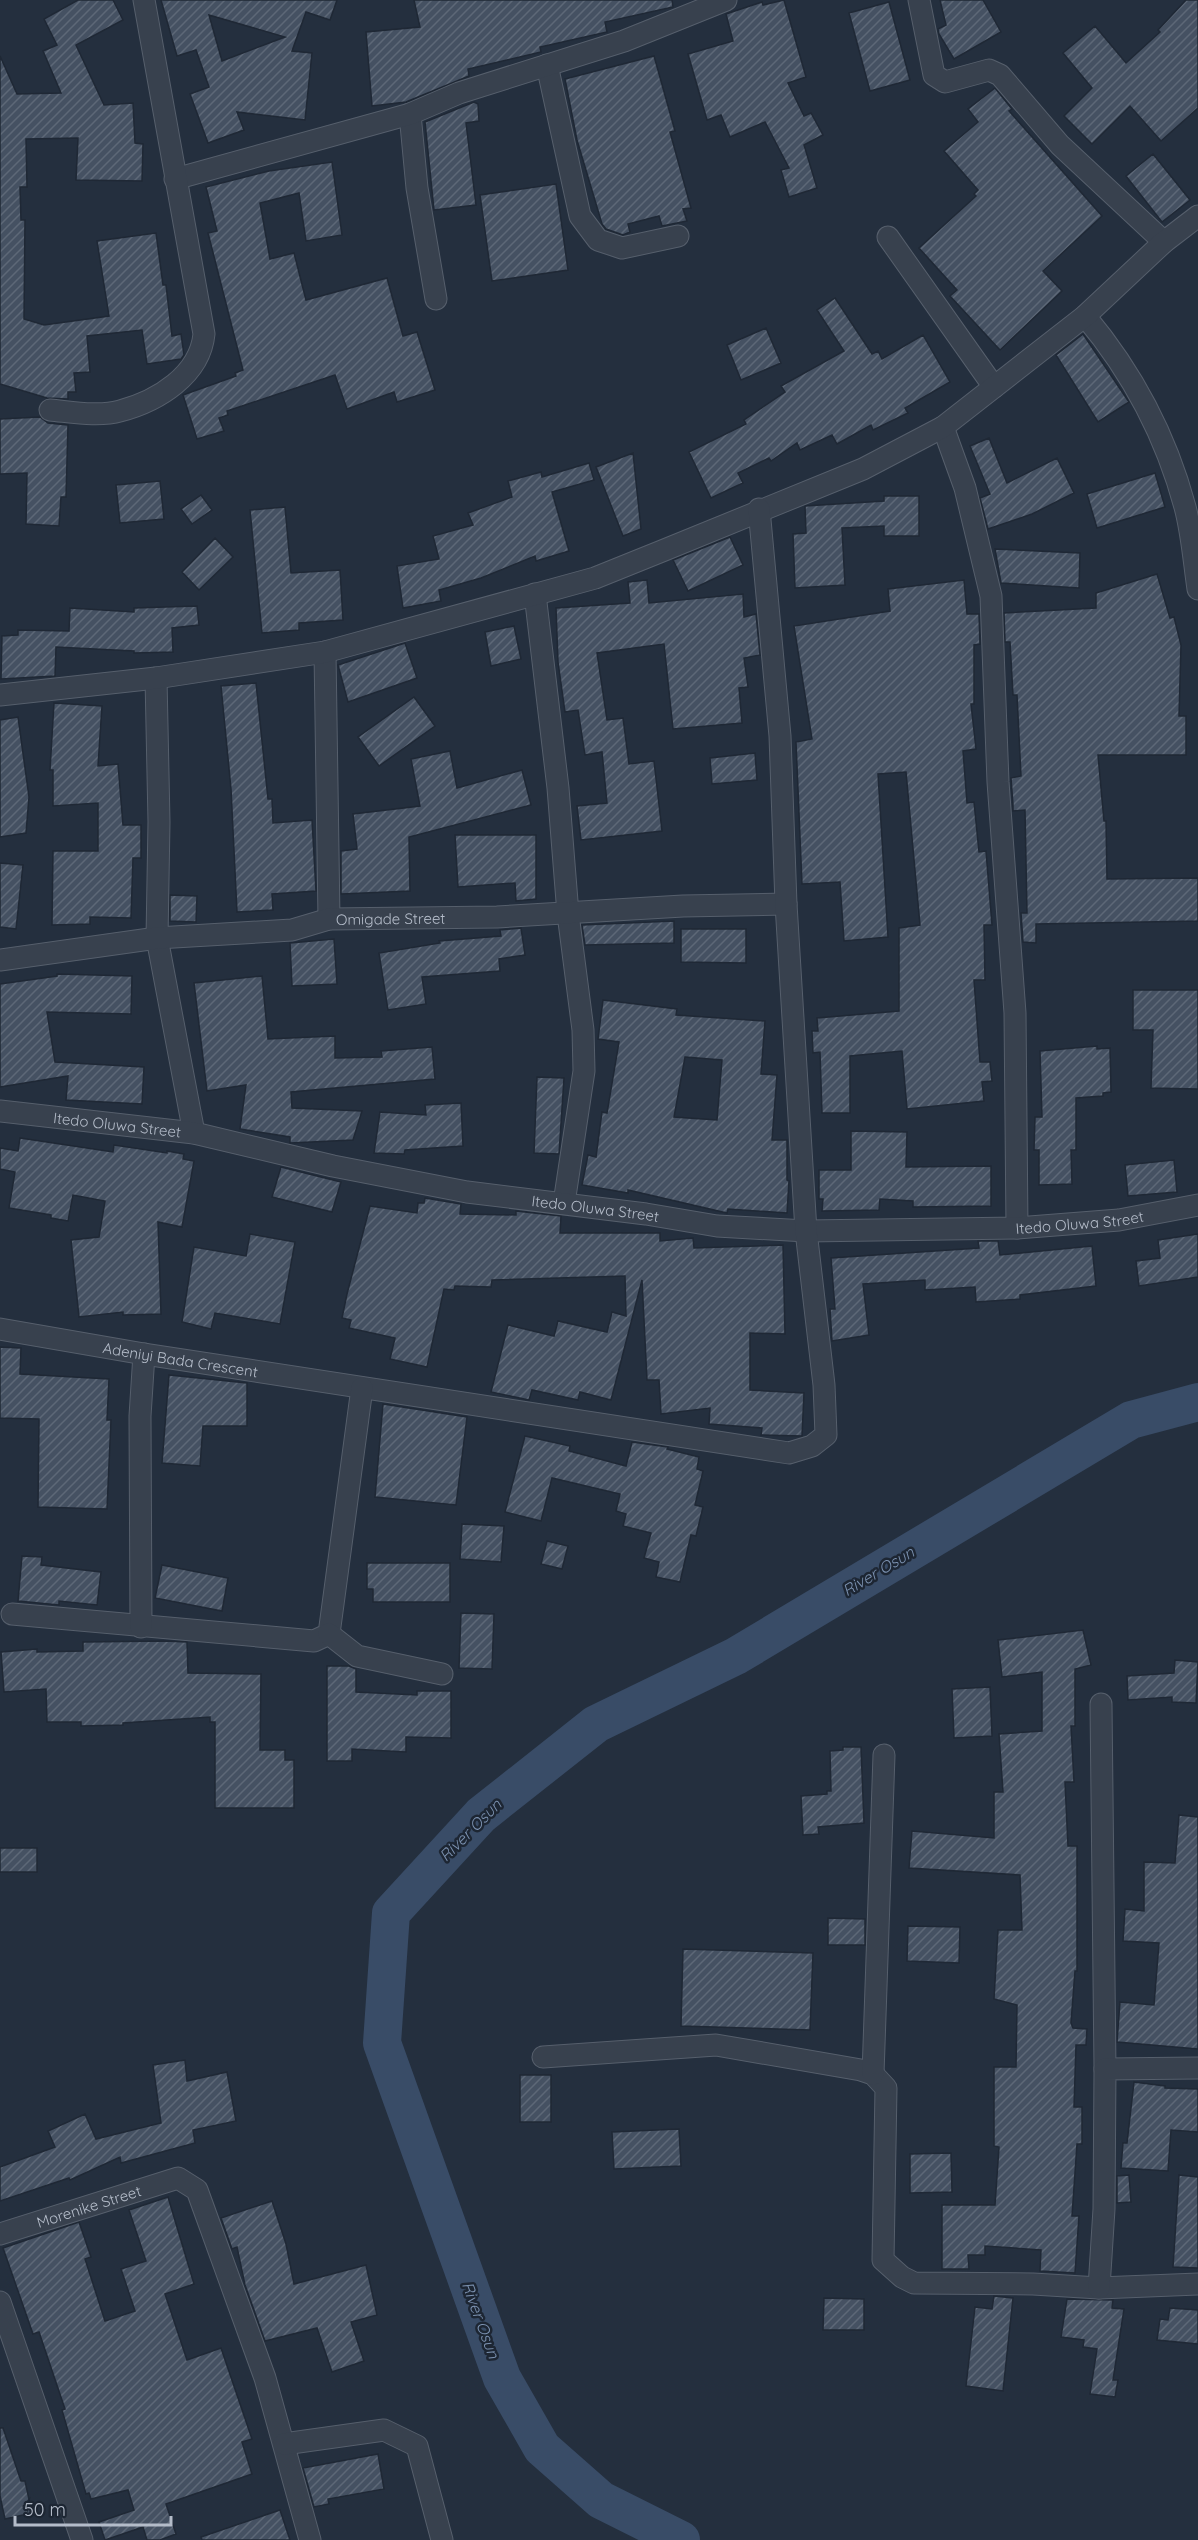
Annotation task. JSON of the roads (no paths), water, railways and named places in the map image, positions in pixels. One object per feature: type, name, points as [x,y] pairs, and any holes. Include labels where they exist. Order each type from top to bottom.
[{"type":"street","points":[[50,410],[119,411],[150,399],[181,380],[195,363],[202,349],[204,334],[144,0]]},
{"type":"street","points":[[175,178],[410,114],[459,93],[624,41],[726,0]]},
{"type":"street","points":[[919,0],[934,75],[939,80],[945,82],[989,70],[1000,75],[1060,145],[1164,242]]},
{"type":"street","points":[[548,65],[580,216],[598,240],[622,248],[678,236]]},
{"type":"street","points":[[410,114],[417,188],[436,299]]},
{"type":"street","points":[[0,695],[156,678],[325,652],[595,578],[863,469],[943,426],[1085,316],[1164,242],[1198,216]]},
{"type":"street","points":[[888,237],[994,387]]},
{"type":"street","points":[[1085,316],[1113,350],[1165,441],[1186,508],[1198,589]]},
{"type":"street","points":[[943,426],[965,488],[991,596],[998,782],[1015,1013],[1017,1228]]},
{"type":"street","points":[[759,510],[780,736],[786,904],[806,1231]]},
{"type":"street","points":[[535,594],[558,788],[568,914],[583,1030],[584,1071],[564,1203]]},
{"type":"street","points":[[325,652],[329,919]]},
{"type":"street","points":[[156,678],[159,822],[157,938],[194,1133]]},
{"type":"street","name":"Omigade Street","points":[[0,960],[157,938],[291,930],[329,919],[568,914],[684,906],[786,904]]},
{"type":"street","name":"Itedo Oluwa Street","points":[[0,1111],[194,1133],[333,1166],[456,1190],[564,1203],[717,1226],[806,1231],[1017,1228],[1119,1220],[1198,1205]]},
{"type":"street","name":"Adeniyi Bada Crescent","points":[[0,1329],[144,1354],[789,1453],[812,1446],[826,1435],[826,1416],[806,1231]]},
{"type":"street","points":[[141,1627],[140,1416],[144,1354]]},
{"type":"street","points":[[329,1634],[362,1388]]},
{"type":"street","points":[[12,1614],[314,1641],[329,1634]]},
{"type":"street","points":[[329,1634],[357,1656],[390,1665],[442,1674]]},
{"type":"street","points":[[1099,2288],[1104,2209],[1105,2069],[1101,1704]]},
{"type":"street","points":[[873,2074],[884,1755]]},
{"type":"street","points":[[543,2058],[716,2045],[751,2049],[873,2074],[886,2088],[883,2260],[892,2270],[914,2283],[1033,2284],[1099,2288],[1198,2284]]},
{"type":"street","points":[[1105,2069],[1198,2068]]},
{"type":"street","name":"Morenike Street","points":[[0,2234],[178,2178],[197,2190],[265,2378],[284,2444]]},
{"type":"street","points":[[0,2302],[82,2540]]},
{"type":"street","points":[[310,2540],[284,2444],[384,2430],[405,2438],[417,2446],[442,2540]]},
{"type":"waterway","name":"River Osun","points":[[681,2540],[601,2500],[542,2448],[502,2378],[382,2043],[391,1913],[481,1815],[596,1724],[736,1656],[1131,1420],[1198,1402]]}]
